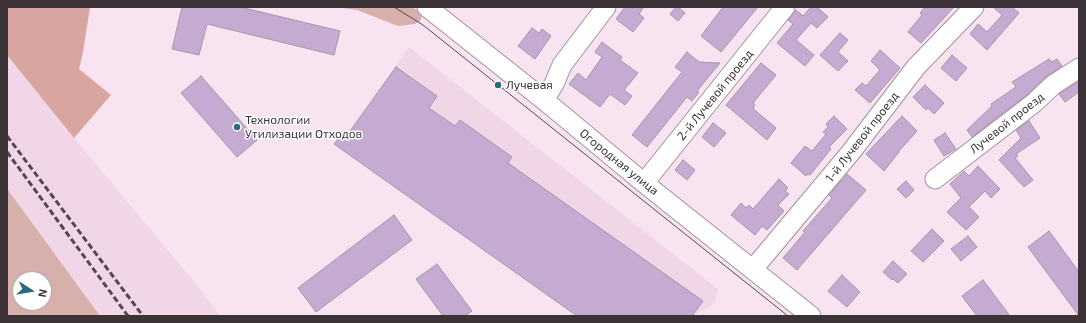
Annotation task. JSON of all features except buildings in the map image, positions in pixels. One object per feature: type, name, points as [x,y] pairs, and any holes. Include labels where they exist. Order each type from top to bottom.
[{"type":"street","name":"Огородная улица","points":[[427,7],[811,316]]},
{"type":"street","points":[[544,100],[554,84],[562,65],[606,7]]},
{"type":"street","name":"2-й Лучевой проезд","points":[[644,183],[786,7]]},
{"type":"street","name":"1-й Лучевой проезд","points":[[753,269],[851,152],[916,67],[974,7]]},
{"type":"street","name":"Лучевой проезд","points":[[935,179],[1034,103],[1053,85],[1079,68]]},
{"type":"shaded area","points":[[7,7],[90,7],[79,69],[111,95],[74,138],[7,55]]},
{"type":"shaded area","points":[[336,7],[412,7],[422,16],[420,21],[415,24],[398,26],[357,10]]},
{"type":"shaded area","points":[[409,47],[718,289],[714,304],[696,314],[696,316],[577,316],[334,144],[342,134],[351,128]]},
{"type":"shaded area","points":[[7,55],[200,289],[220,316],[100,316],[7,189]]},
{"type":"shaded area","points":[[7,189],[100,316],[7,316]]},
{"type":"tram line","points":[[394,7],[423,25],[788,316]]},
{"type":"railway","points":[[7,136],[143,316]]},
{"type":"railway","points":[[7,152],[128,316]]},
{"type":"place","name":"Лучевая","points":[[498,85]]},
{"type":"place","name":"Технологии Утилизации Отходов","points":[[237,127]]}]
